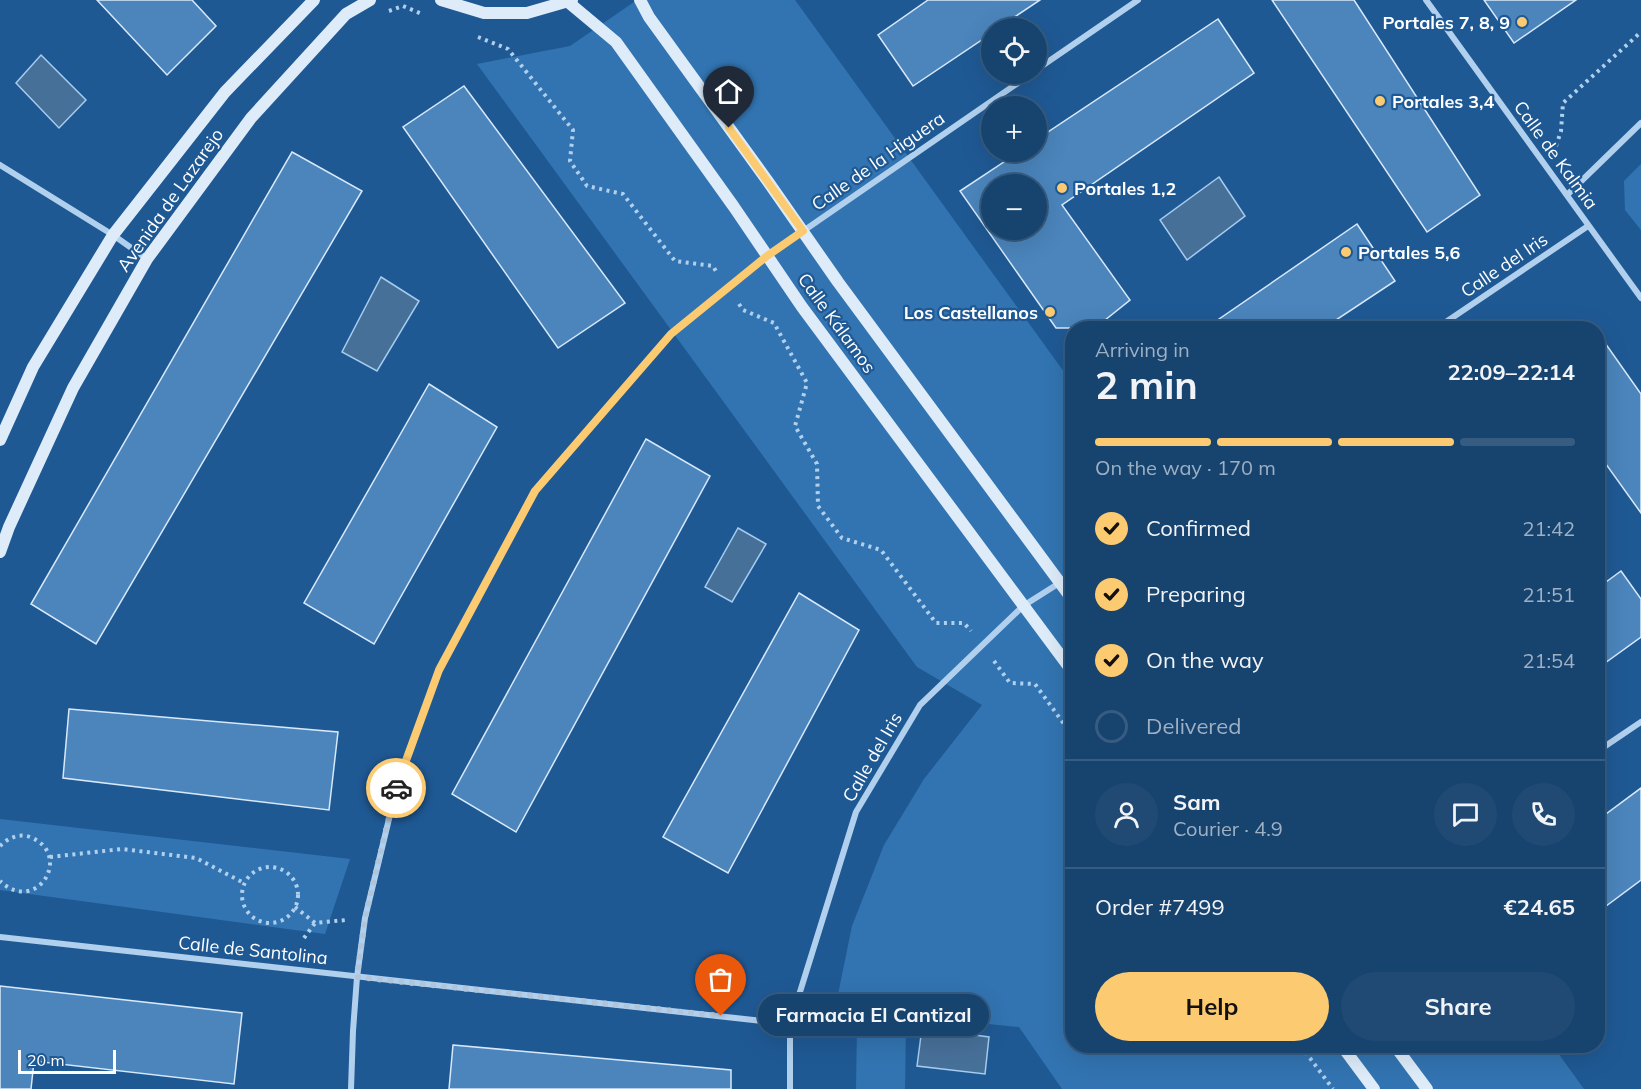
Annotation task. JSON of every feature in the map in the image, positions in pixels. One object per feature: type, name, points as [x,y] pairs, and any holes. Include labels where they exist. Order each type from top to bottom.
[{"type":"main road","name":"Avenida de Lazarejo","points":[[0,440],[33,367],[113,235],[225,92],[314,0]]},
{"type":"main road","name":"Avenida de Lazarejo","points":[[0,552],[9,527],[73,388],[147,259],[251,118],[346,14],[370,0]]},
{"type":"main road","points":[[441,0],[484,13],[527,13],[570,1]]},
{"type":"main road","name":"Calle Kálamos","points":[[640,0],[838,282],[1065,589]]},
{"type":"main road","name":"Calle Kálamos","points":[[570,1],[616,42],[802,307],[1065,662]]},
{"type":"main road","points":[[1347,1053],[1374,1089]]},
{"type":"main road","points":[[1400,1053],[1427,1089]]},
{"type":"street","points":[[1047,62],[1138,0]]},
{"type":"street","name":"Calle de Kalmia","points":[[1426,0],[1641,298]]},
{"type":"street","name":"Calle de la Higuera","points":[[351,1089],[352,1031],[365,918],[396,790],[439,670],[535,491],[671,334],[767,256],[1016,84]]},
{"type":"street","points":[[1567,195],[1641,123]]},
{"type":"street","points":[[0,165],[113,235],[147,259]]},
{"type":"street","name":"Calle del Iris","points":[[1447,321],[1588,226]]},
{"type":"street","name":"Calle del Iris","points":[[790,1089],[790,1024],[856,812],[920,705],[1023,606],[1065,579]]},
{"type":"street","points":[[1605,746],[1641,722]]},
{"type":"street","name":"Calle de Santolina","points":[[0,937],[790,1024]]},
{"type":"path","points":[[384,13],[403,6],[424,15]]},
{"type":"path","points":[[1549,171],[1561,131],[1563,103],[1641,32]]},
{"type":"path","points":[[477,36],[508,49],[573,130],[570,161],[587,186],[623,194],[675,261],[713,266],[743,310],[774,323],[807,383],[795,426],[817,464],[818,506],[842,538],[881,549],[936,623],[964,623],[1010,683],[1035,684],[1065,725]]},
{"type":"path","points":[[0,846],[15,836],[26,836],[45,847],[50,857],[50,868],[46,879],[39,887],[17,892],[7,888],[0,881]]},
{"type":"path","points":[[50,857],[122,849],[196,858],[244,883]]},
{"type":"path","points":[[260,868],[282,869],[296,885],[298,896],[295,907],[289,916],[280,922],[268,924],[258,921],[249,915],[243,905],[241,894],[244,883],[250,874],[260,868]]},
{"type":"path","points":[[295,907],[315,923],[365,918]]},
{"type":"path","points":[[304,938],[315,923]]},
{"type":"path","points":[[1306,1053],[1333,1089]]},
{"type":"shaded area","points":[[637,0],[795,0],[1065,373],[1065,1053],[1558,1053],[1584,1089],[1062,1089],[1019,1027],[835,1009],[852,926],[884,845],[924,779],[982,705],[917,667],[477,64],[570,46]]},
{"type":"shaded area","points":[[41,55],[86,100],[59,128],[16,83]]},
{"type":"shaded area","points":[[1641,164],[1641,230],[1625,210],[1624,181]]},
{"type":"shaded area","points":[[1219,177],[1245,216],[1187,260],[1160,220]]},
{"type":"shaded area","points":[[381,277],[419,301],[377,371],[342,352]]},
{"type":"shaded area","points":[[738,528],[766,544],[732,602],[705,587]]},
{"type":"shaded area","points":[[0,819],[350,859],[325,934],[0,890]]},
{"type":"shaded area","points":[[857,1025],[906,1026],[905,1089],[856,1089]]},
{"type":"shaded area","points":[[922,1028],[989,1037],[985,1074],[917,1066]]},
{"type":"building","points":[[97,0],[192,0],[216,26],[167,75]]},
{"type":"building","points":[[928,0],[1040,0],[1013,18],[981,18],[981,40],[913,86],[878,35]]},
{"type":"building","name":"Portales 3,4","points":[[1272,0],[1354,0],[1480,195],[1427,232]]},
{"type":"building","name":"Portales 7, 8, 9","points":[[1484,0],[1576,0],[1514,43]]},
{"type":"building","name":"Portales 1,2","points":[[1218,19],[1254,73],[1062,205],[1130,300],[1104,321],[1065,321],[1065,328],[1056,328],[994,240],[1047,240],[1047,174],[986,174],[1004,162],[1047,162],[1047,133]]},
{"type":"building","points":[[464,86],[625,303],[558,348],[403,127]]},
{"type":"building","points":[[292,152],[362,191],[96,644],[31,604]]},
{"type":"building","name":"Portales 1,2","points":[[981,177],[981,221],[960,191]]},
{"type":"building","name":"Portales 5,6","points":[[1357,224],[1395,281],[1335,321],[1216,321]]},
{"type":"building","points":[[1605,343],[1641,394],[1641,513],[1605,463]]},
{"type":"building","points":[[429,384],[497,427],[374,644],[304,603]]},
{"type":"building","points":[[646,439],[710,476],[516,832],[452,794]]},
{"type":"building","points":[[1621,571],[1641,599],[1641,637],[1605,663],[1605,583]]},
{"type":"building","points":[[799,593],[859,630],[728,873],[663,837]]},
{"type":"building","points":[[69,709],[338,732],[329,810],[63,778]]},
{"type":"building","points":[[1641,788],[1641,880],[1605,907],[1605,815]]},
{"type":"building","points":[[0,986],[242,1013],[234,1084],[34,1061],[31,1089],[0,1089]]},
{"type":"building","points":[[453,1045],[731,1070],[731,1089],[449,1089]]},
{"type":"way so far","points":[[396,788],[365,918],[357,977],[721,1016]]},
{"type":"place","name":"Portales 7, 8, 9","points":[[1522,22]]},
{"type":"place","name":"Portales 3,4","points":[[1380,101]]},
{"type":"place","name":"Portales 1,2","points":[[1062,188]]},
{"type":"place","name":"Portales 5,6","points":[[1346,252]]},
{"type":"place","name":"Los Castellanos","points":[[1050,312]]},
{"type":"place","name":"Farmacia El Cantizal","points":[[721,1016]]},
{"type":"route","points":[[396,788],[439,670],[535,491],[671,334],[767,256],[803,231],[729,128]]}]
